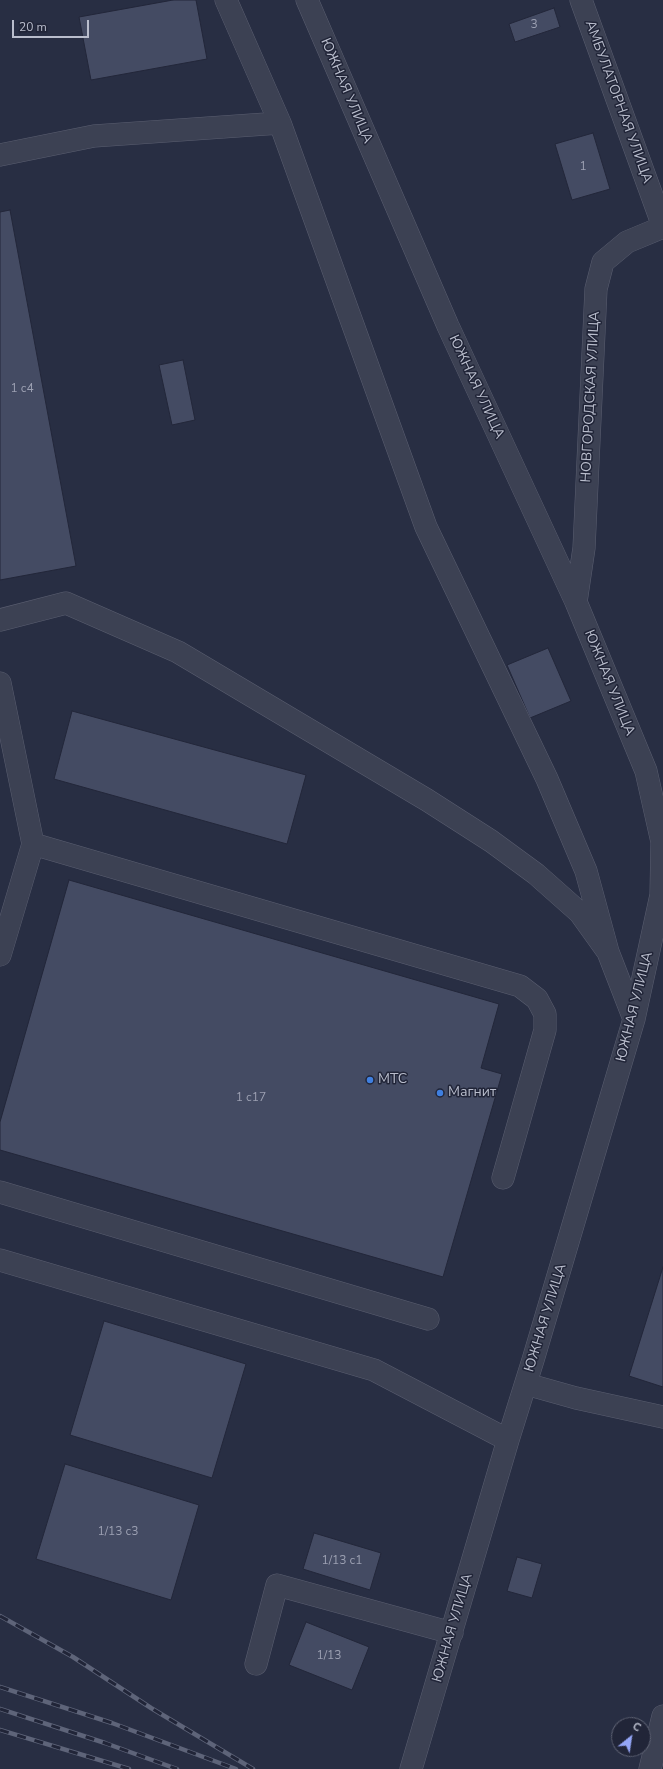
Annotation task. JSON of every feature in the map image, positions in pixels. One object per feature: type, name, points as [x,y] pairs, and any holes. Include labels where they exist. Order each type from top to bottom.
[{"type":"street","points":[[226,0],[280,123],[426,527],[547,779],[586,871],[608,952],[634,1019]]},
{"type":"street","name":"ЮЖНАЯ УЛИЦА","points":[[307,0],[448,326],[576,602],[646,771],[663,842],[661,895],[634,1019],[411,1769]]},
{"type":"street","name":"АМБУЛАТОРНАЯ УЛИЦА","points":[[581,0],[663,227]]},
{"type":"street","points":[[0,156],[94,136],[280,123]]},
{"type":"street","name":"НОВГОРОДСКАЯ УЛИЦА","points":[[576,602],[584,548],[596,290],[603,262],[627,242],[663,227]]},
{"type":"street","points":[[0,620],[66,603],[178,652],[427,800],[486,838],[536,874],[580,913],[608,952]]},
{"type":"street","points":[[0,683],[33,844],[0,955]]},
{"type":"street","points":[[33,844],[520,986],[537,999],[545,1014],[546,1030],[503,1178]]},
{"type":"street","points":[[0,1192],[428,1319]]},
{"type":"street","points":[[0,1260],[374,1370],[508,1440]]},
{"type":"street","points":[[526,1384],[576,1398],[663,1417]]},
{"type":"street","points":[[256,1664],[277,1585],[452,1633]]},
{"type":"street","points":[[650,1769],[663,1716]]},
{"type":"building","points":[[173,0],[196,0],[207,59],[91,80],[79,17]]},
{"type":"building","points":[[554,8],[560,27],[515,42],[509,24]]},
{"type":"building","points":[[593,133],[610,189],[572,200],[555,144]]},
{"type":"building","points":[[10,210],[76,566],[0,580],[0,212]]},
{"type":"building","points":[[183,360],[195,420],[172,425],[159,365]]},
{"type":"building","points":[[548,648],[571,701],[530,718],[507,665]]},
{"type":"building","points":[[72,711],[306,775],[287,844],[54,779]]},
{"type":"building","points":[[69,880],[499,1004],[481,1068],[502,1074],[443,1277],[0,1150],[0,1122]]},
{"type":"building","points":[[663,1267],[663,1387],[629,1376]]},
{"type":"building","points":[[104,1321],[246,1364],[212,1478],[70,1435]]},
{"type":"building","points":[[65,1464],[199,1505],[171,1600],[36,1559]]},
{"type":"building","points":[[314,1533],[381,1553],[370,1590],[303,1569]]},
{"type":"building","points":[[517,1557],[542,1564],[532,1598],[507,1591]]},
{"type":"building","points":[[306,1622],[369,1647],[352,1690],[289,1665]]},
{"type":"railway","points":[[0,1616],[73,1657],[151,1708],[253,1769]]},
{"type":"railway","points":[[0,1687],[112,1723],[236,1769]]},
{"type":"railway","points":[[0,1709],[105,1743],[177,1769]]},
{"type":"railway","points":[[0,1730],[129,1769]]},
{"type":"place","name":"МТС","points":[[370,1080]]},
{"type":"place","name":"Магнит","points":[[440,1093]]}]
